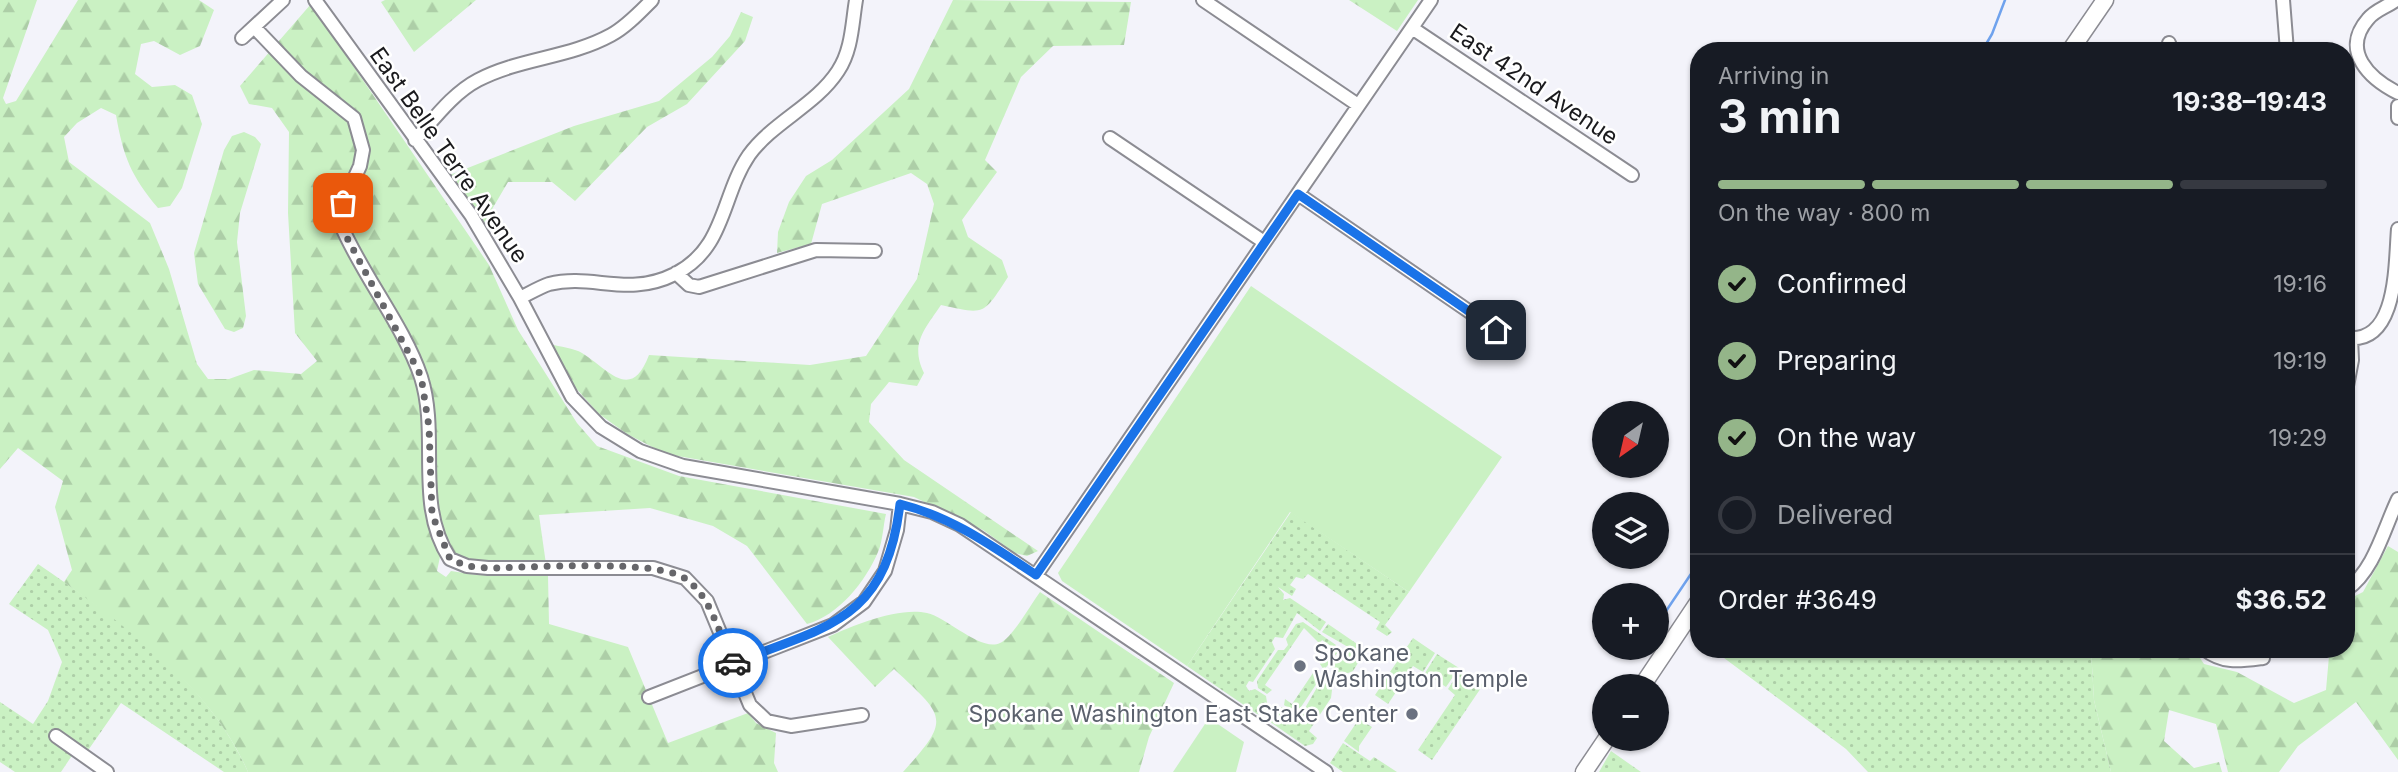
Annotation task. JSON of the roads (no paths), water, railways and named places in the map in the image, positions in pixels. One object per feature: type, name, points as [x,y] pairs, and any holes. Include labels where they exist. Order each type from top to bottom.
[{"type":"main road","points":[[2076,42],[2105,0]]},
{"type":"main road","points":[[1650,674],[1690,614]]},
{"type":"main road","points":[[1584,772],[1598,751]]},
{"type":"street","points":[[242,38],[284,0]]},
{"type":"street","name":"East Belle Terre Avenue","points":[[315,0],[471,215],[520,298],[572,397],[601,427],[640,450],[682,466],[900,504],[932,512],[960,525],[1326,772]]},
{"type":"street","points":[[415,140],[449,102],[476,81],[520,62],[575,50],[612,34],[652,0]]},
{"type":"street","points":[[520,298],[550,284],[648,284],[676,273],[696,258],[713,239],[749,156],[768,134],[828,84],[847,55],[856,0]]},
{"type":"street","points":[[1203,0],[1358,105]]},
{"type":"street","points":[[1036,575],[1431,0]]},
{"type":"street","points":[[2283,0],[2286,42]]},
{"type":"street","points":[[2396,0],[2367,19],[2359,35],[2357,52],[2363,69],[2377,83],[2398,93]]},
{"type":"street","points":[[254,27],[301,76],[354,118],[360,133],[363,150],[360,166],[343,203],[341,225],[421,376],[429,427],[432,514],[450,559],[467,566],[488,568],[653,568],[685,578],[707,601],[750,705],[767,721],[791,726],[862,715]]},
{"type":"street","name":"East 42nd Avenue","points":[[1412,28],[1632,175]]},
{"type":"street","points":[[2398,106],[2398,118]]},
{"type":"street","points":[[1110,138],[1264,242]]},
{"type":"street","points":[[1298,194],[1518,345]]},
{"type":"street","points":[[2355,336],[2376,329],[2387,317],[2393,298],[2398,229]]},
{"type":"street","points":[[676,273],[689,285],[699,287],[816,250],[875,251]]},
{"type":"street","points":[[2355,584],[2393,526],[2398,499]]},
{"type":"street","points":[[649,697],[833,625],[864,603],[885,571],[897,530],[900,504]]},
{"type":"street","points":[[2216,658],[2235,662],[2263,658]]},
{"type":"street","points":[[56,736],[107,772]]},
{"type":"waterway","points":[[1987,42],[2005,0]]},
{"type":"waterway","points":[[1669,607],[1690,575]]},
{"type":"place","name":"Spokane Washington Temple","points":[[1300,666]]},
{"type":"place","name":"Spokane Washington East Stake Center","points":[[1412,714]]}]
